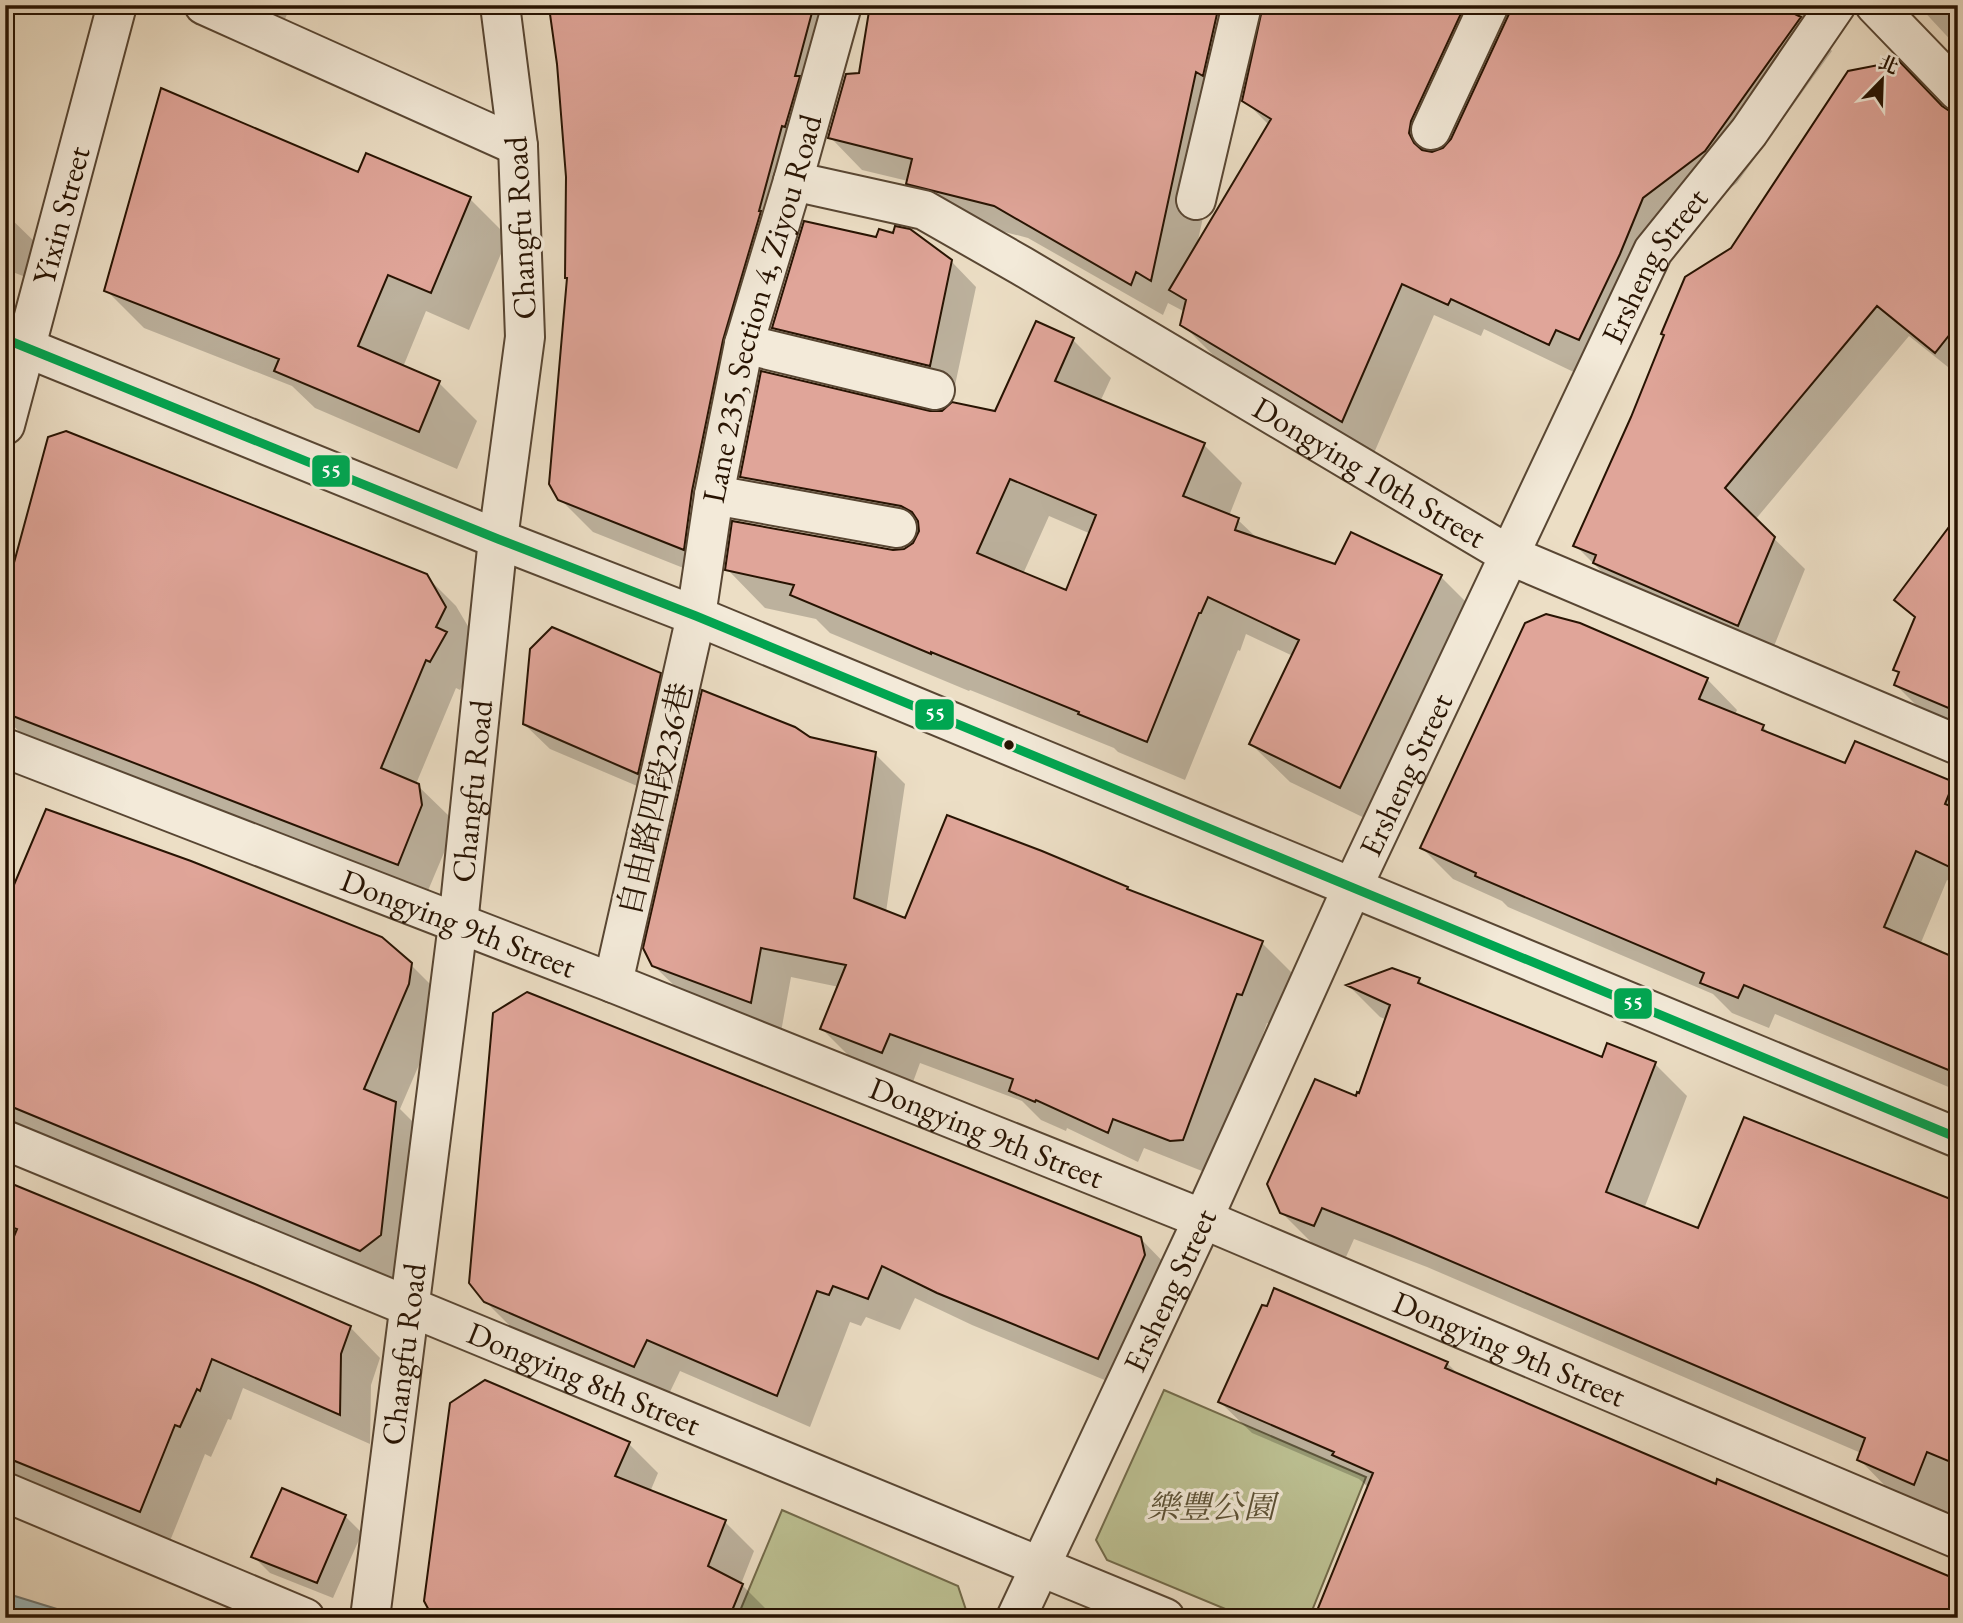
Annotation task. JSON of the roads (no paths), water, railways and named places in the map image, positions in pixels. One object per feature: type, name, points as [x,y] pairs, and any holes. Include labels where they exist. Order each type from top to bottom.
[{"type":"street","name":"Yixin Street","points":[[5,425],[16,344],[117,5]]},
{"type":"street","points":[[204,5],[518,146]]},
{"type":"street","name":"Changfu Road","points":[[370,1618],[458,925],[498,539],[525,337],[518,146],[500,5]]},
{"type":"street","name":"Lane 235, Section 4, Ziyou Road","points":[[696,616],[714,495],[744,344],[842,5]]},
{"type":"street","points":[[1196,200],[1242,5]]},
{"type":"street","points":[[1431,130],[1489,5]]},
{"type":"street","name":"Ersheng Street","points":[[1016,1618],[1203,1219],[1352,888],[1653,251],[1749,132],[1836,5]]},
{"type":"street","points":[[1875,5],[1958,91]]},
{"type":"street","name":"Dongying 10th Street","points":[[793,181],[924,211],[1023,265],[1509,555],[1958,745]]},
{"type":"street","points":[[16,344],[696,616],[1958,1138]]},
{"type":"street","points":[[744,344],[935,390]]},
{"type":"street","points":[[714,495],[897,528]]},
{"type":"street","name":"自由路四段236巷","points":[[613,982],[696,616]]},
{"type":"street","name":"Dongying 9th Street","points":[[5,748],[458,925],[613,982],[1203,1219],[1958,1539]]},
{"type":"street","name":"Dongying 8th Street","points":[[5,1140],[1165,1618]]},
{"type":"street","points":[[5,1492],[305,1618]]},
{"type":"water","points":[[5,1593],[86,1618],[5,1618]]},
{"type":"park label","name":"樂豐公園","points":[[1211,1507]]}]
